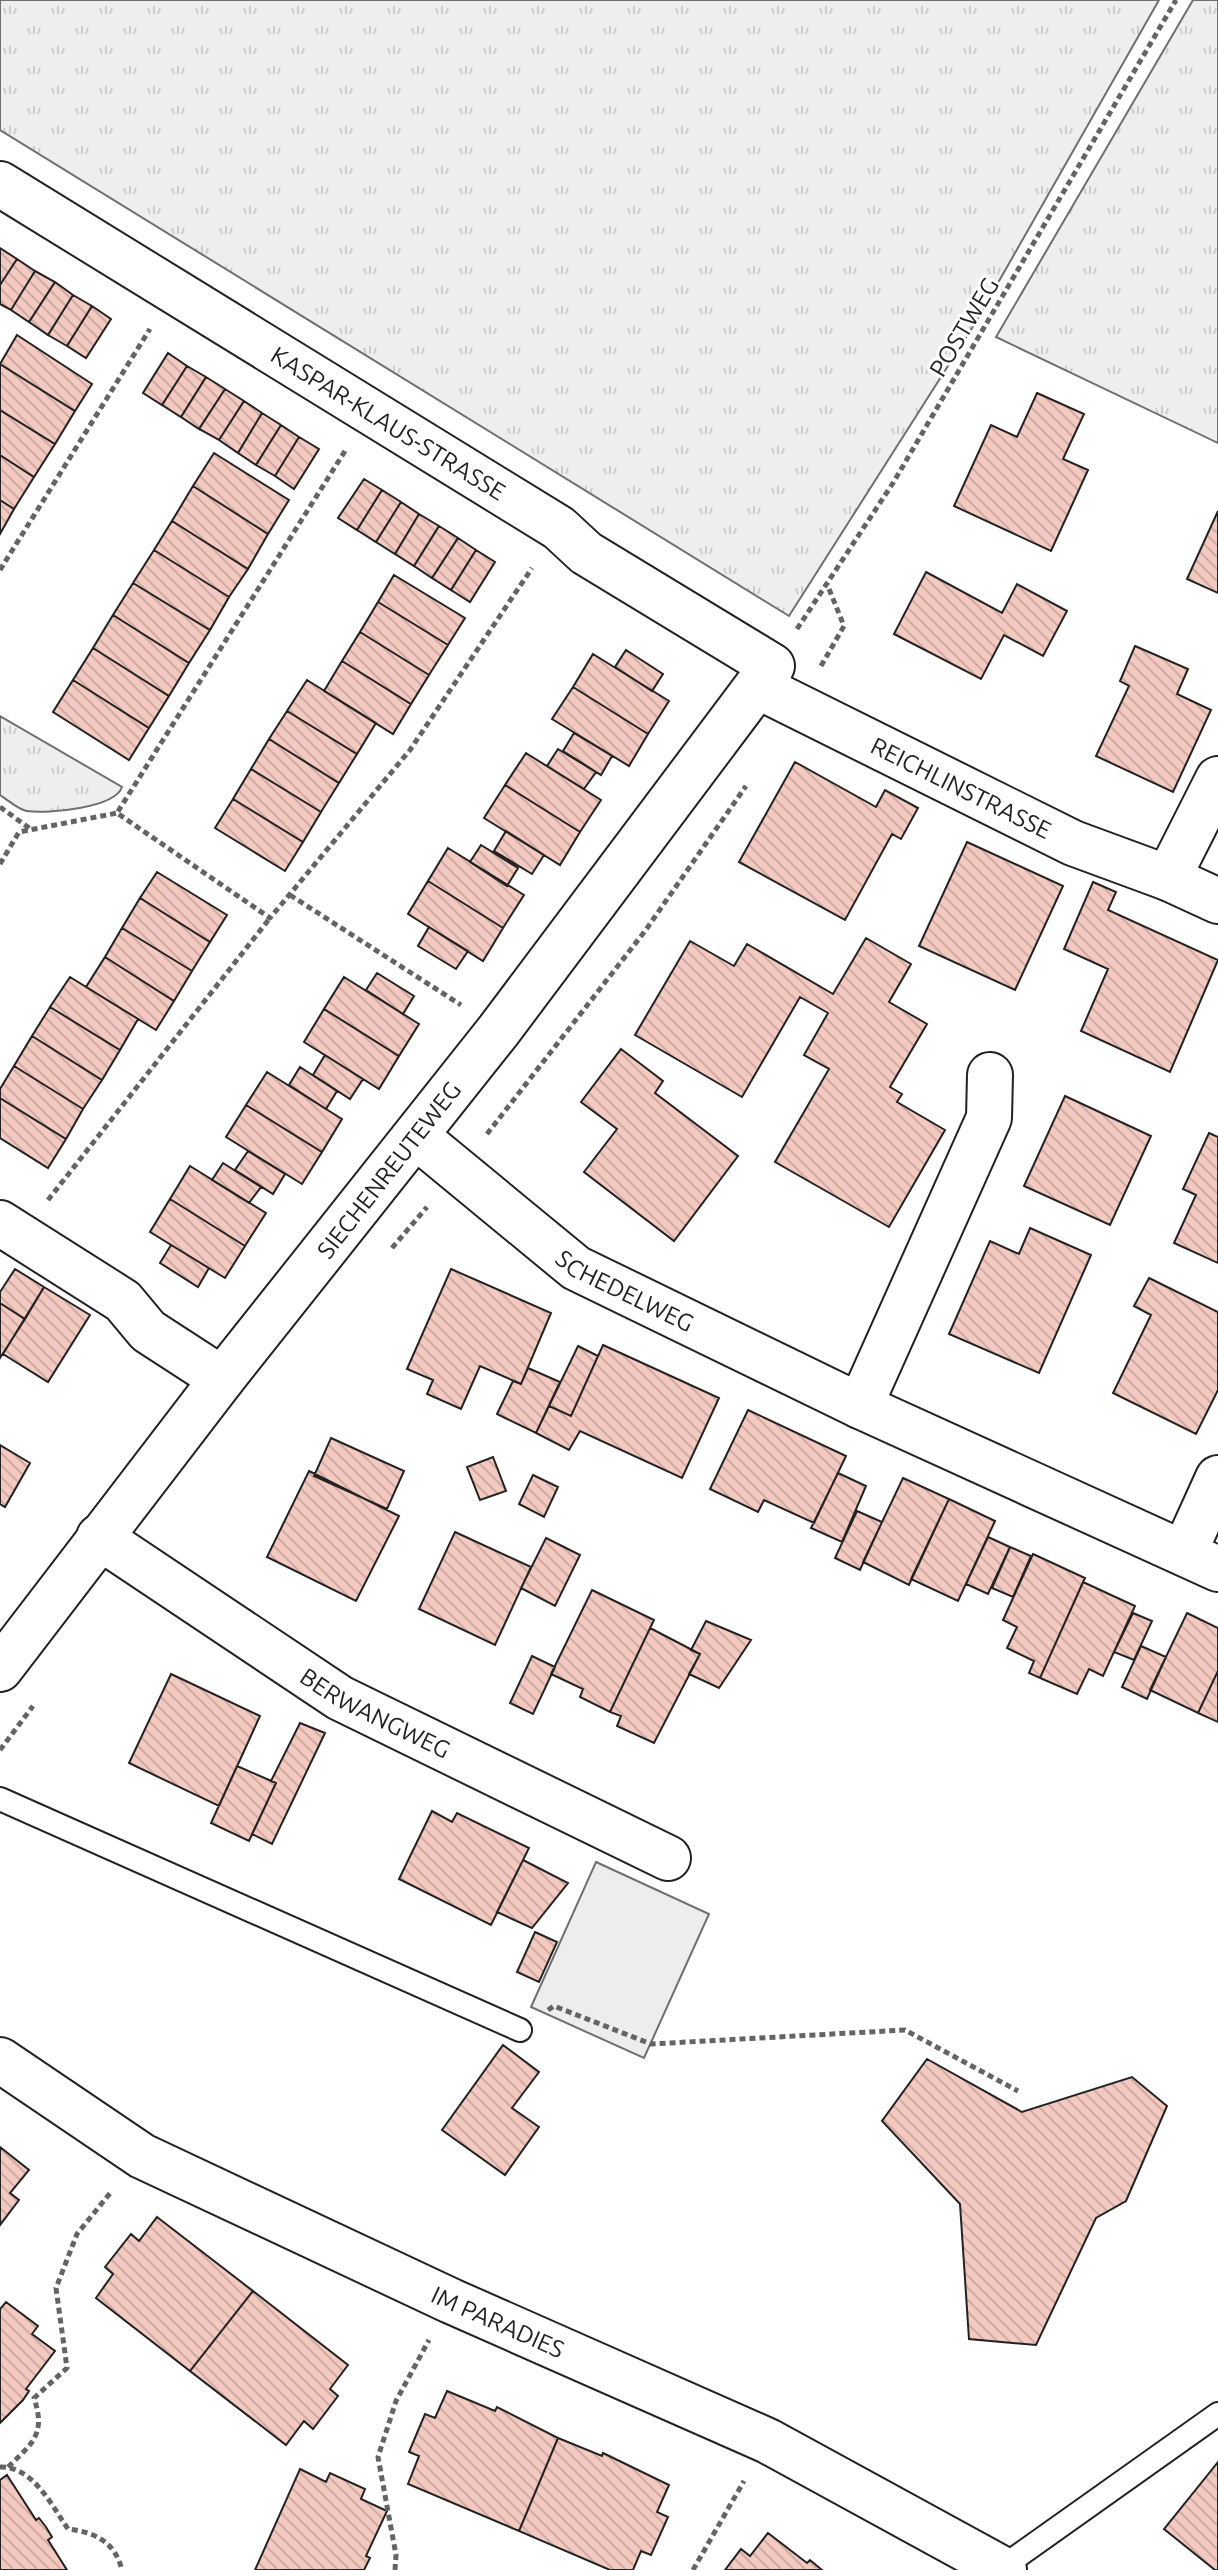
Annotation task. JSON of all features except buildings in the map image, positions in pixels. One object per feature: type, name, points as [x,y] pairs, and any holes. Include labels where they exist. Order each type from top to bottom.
[{"type":"street","name":"KASPAR-KLAUS-STRASSE","points":[[0,184],[559,528],[586,553],[766,677]]},
{"type":"street","name":"REICHLINSTRASSE","points":[[766,677],[1073,843],[1168,878],[1218,901]]},
{"type":"street","name":"SIECHENREUTEWEG","points":[[0,1669],[222,1379],[417,1137],[766,677]]},
{"type":"street","points":[[1168,878],[1218,779]]},
{"type":"street","points":[[860,1406],[989,1118],[990,1075]]},
{"type":"street","name":"SCHEDELWEG","points":[[417,1137],[576,1268],[860,1406],[1201,1561],[1218,1478]]},
{"type":"street","points":[[10,1229],[123,1301],[148,1331],[222,1379]]},
{"type":"street","name":"BERWANGWEG","points":[[99,1537],[340,1698],[668,1858]]},
{"type":"street","name":"IM PARADIES","points":[[0,2060],[142,2156],[451,2301],[768,2441],[1003,2569]]},
{"type":"lane","points":[[0,1799],[520,2030]]},
{"type":"lane","points":[[1003,2569],[1218,2414]]},
{"type":"path","name":"POSTWEG","points":[[766,677],[893,483],[1176,0]]},
{"type":"path","points":[[0,570],[173,291]]},
{"type":"path","points":[[117,813],[370,412]]},
{"type":"path","points":[[10,1229],[410,750],[559,528]]},
{"type":"path","points":[[0,807],[32,830]]},
{"type":"path","points":[[0,864],[19,832],[117,813],[270,918]]},
{"type":"path","points":[[290,895],[499,1030]]},
{"type":"path","points":[[596,2022],[651,2044],[905,2030],[1018,2091]]},
{"type":"path","points":[[8,2467],[36,2440],[39,2415],[34,2398],[67,2368],[56,2288],[77,2234],[142,2156]]},
{"type":"path","points":[[395,2570],[396,2555],[378,2457],[396,2401],[451,2301]]},
{"type":"path","points":[[693,2570],[768,2441]]},
{"type":"path","points":[[0,2467],[8,2467],[38,2485],[68,2529],[95,2534],[106,2542],[118,2556],[122,2570]]},
{"type":"green space","points":[[0,0],[1159,0],[974,325],[789,616],[0,130]]},
{"type":"green space","points":[[1193,0],[1218,0],[1218,443],[996,337]]},
{"type":"green space","points":[[0,716],[122,787],[107,800],[80,808],[37,812],[17,807],[0,795]]},
{"type":"shaded area","points":[[596,1862],[709,1914],[644,2058],[531,2007]]}]
